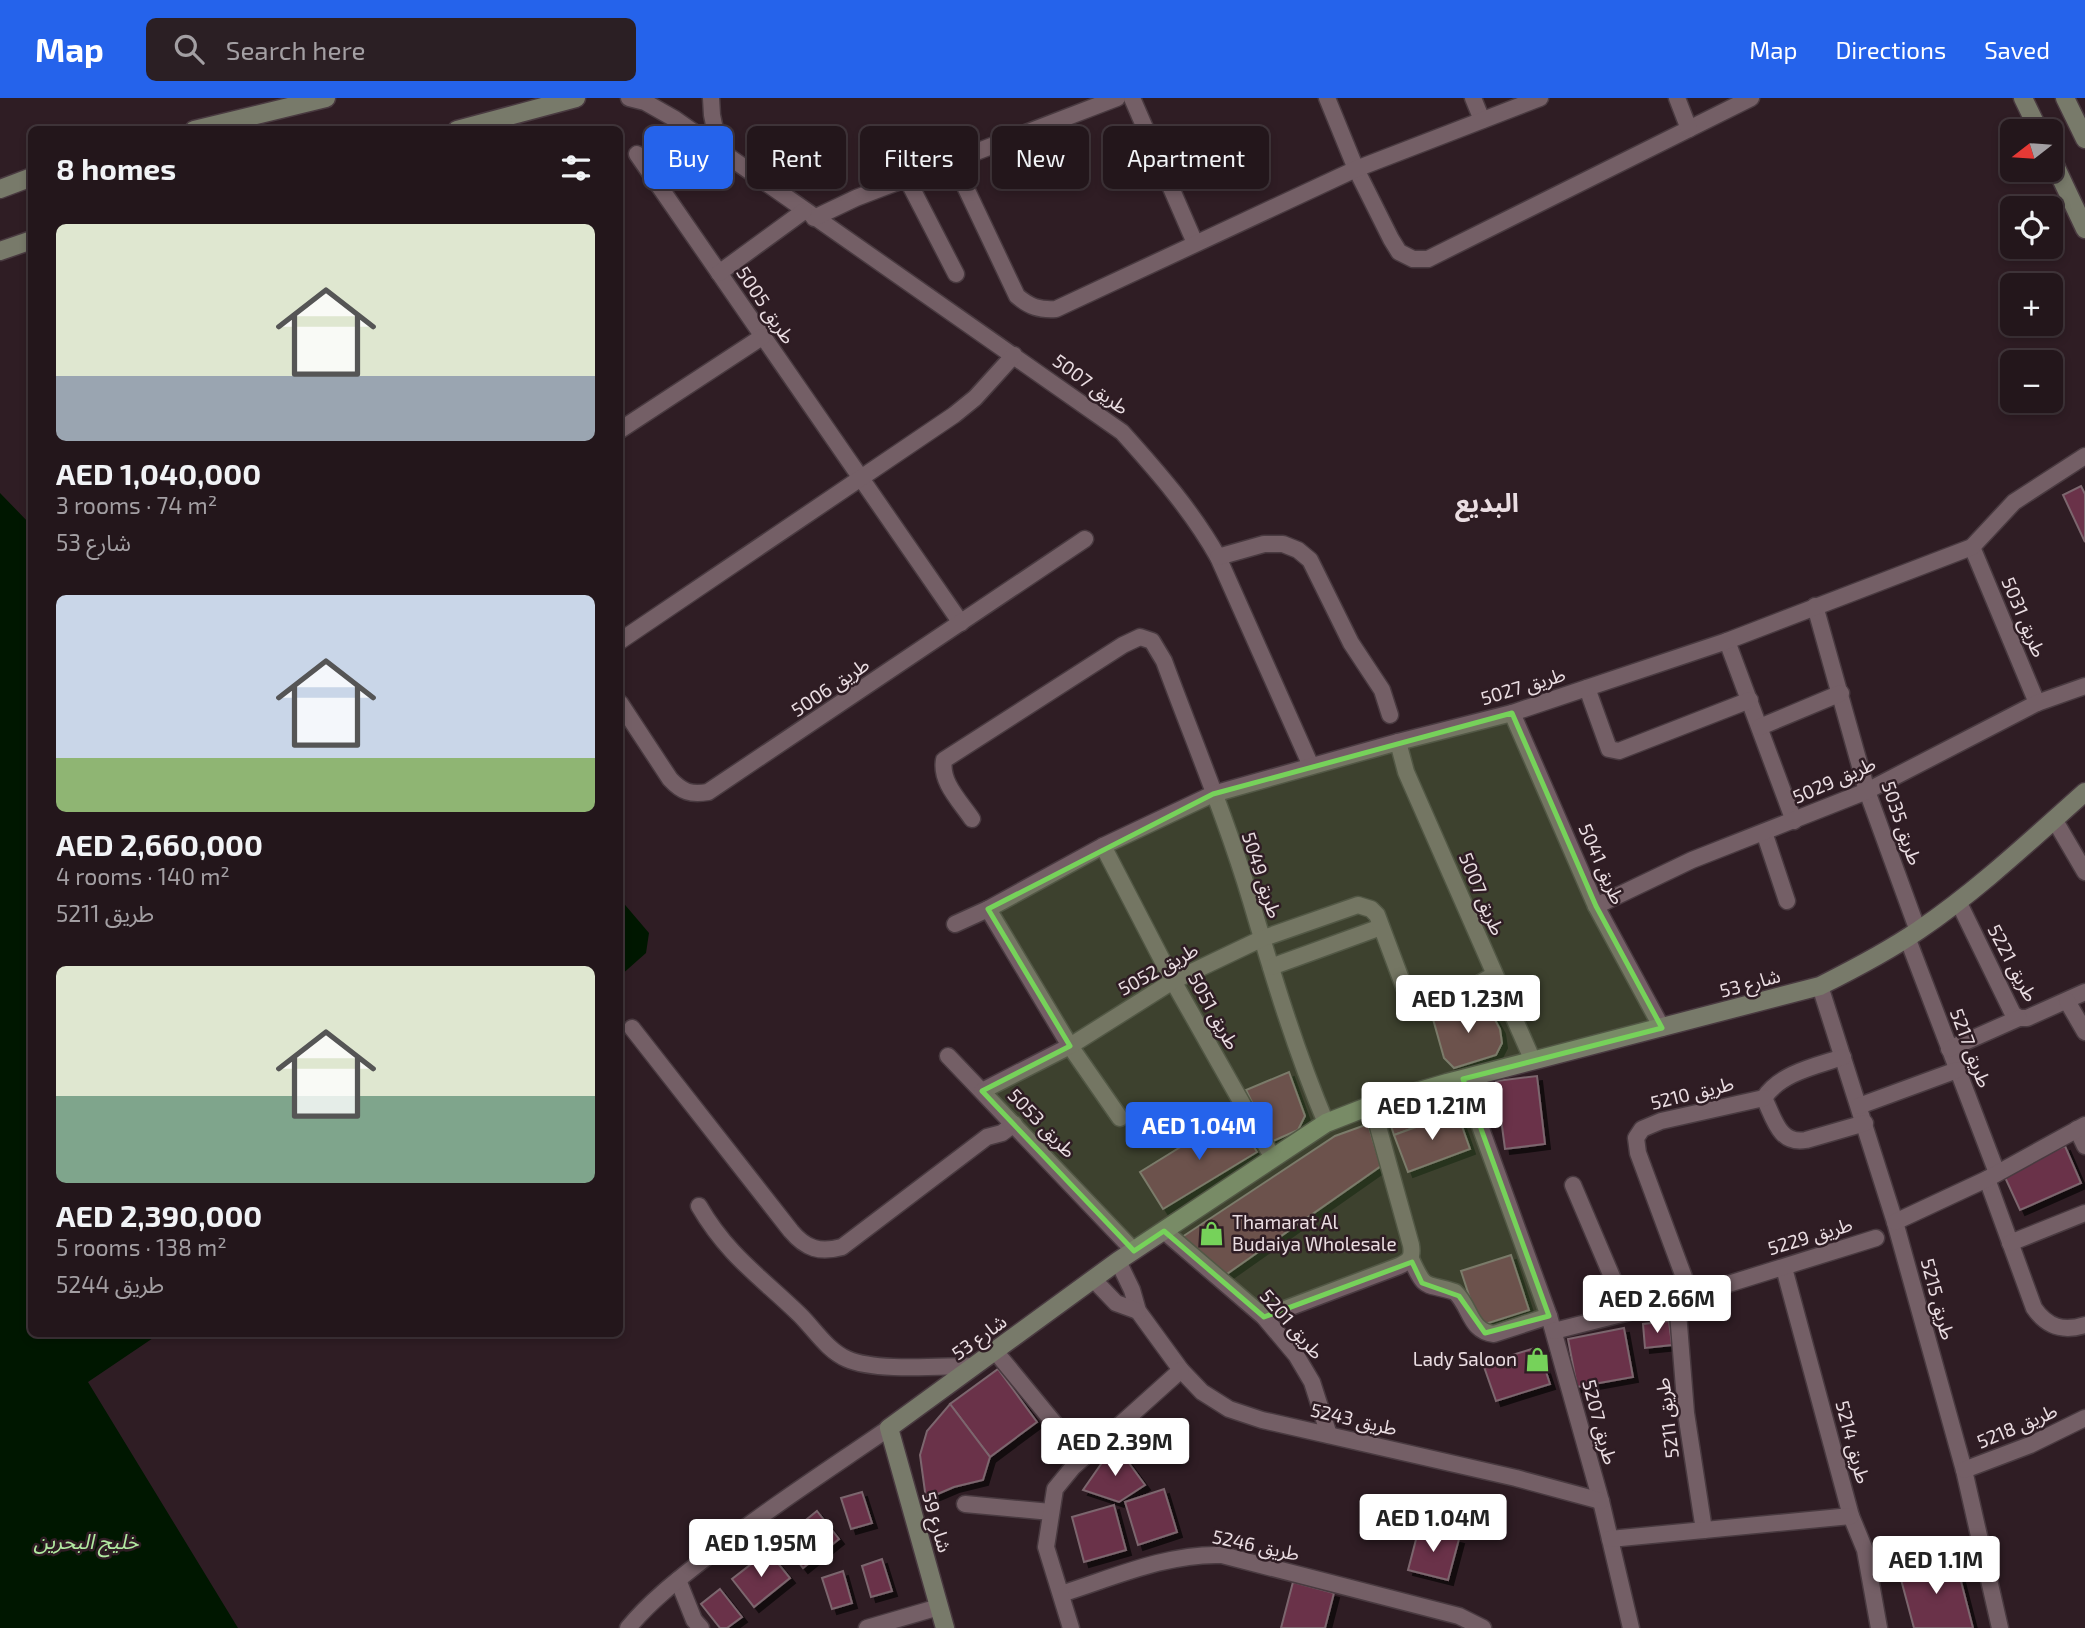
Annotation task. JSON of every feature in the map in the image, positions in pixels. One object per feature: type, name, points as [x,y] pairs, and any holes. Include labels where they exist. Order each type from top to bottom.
[{"type":"street","points":[[210,126],[326,98]]},
{"type":"street","points":[[482,126],[514,121],[576,98]]},
{"type":"street","name":"طريق 5007","points":[[629,98],[661,110],[685,126]]},
{"type":"street","points":[[711,98],[714,126]]},
{"type":"street","points":[[978,151],[1117,98]]},
{"type":"street","points":[[1132,98],[1195,243]]},
{"type":"street","points":[[1327,98],[1356,169],[1399,252],[1413,259],[1428,259],[1751,98]]},
{"type":"street","points":[[1473,98],[1482,120]]},
{"type":"street","points":[[966,189],[1017,296],[1028,305],[1042,310],[1056,309],[1070,305],[1195,243],[1356,169],[1540,98]]},
{"type":"street","points":[[1677,98],[1689,128]]},
{"type":"street","points":[[2023,98],[2033,119]]},
{"type":"street","points":[[2065,98],[2085,139]]},
{"type":"street","name":"طريق 5005","points":[[637,154],[961,623]]},
{"type":"street","name":"طريق 5007","points":[[733,159],[1122,432],[1172,488],[1200,526],[1218,557],[1311,766]]},
{"type":"street","points":[[0,176],[28,170]]},
{"type":"street","points":[[0,189],[28,178]]},
{"type":"street","points":[[2063,182],[2085,229]]},
{"type":"street","points":[[719,273],[809,215],[880,189]]},
{"type":"street","points":[[912,189],[956,274]]},
{"type":"street","points":[[0,251],[28,241]]},
{"type":"street","points":[[623,428],[762,337]]},
{"type":"street","points":[[623,639],[965,408],[1014,355]]},
{"type":"street","name":"طريق 5027","points":[[955,924],[988,909],[1103,846],[1213,794],[1512,713],[1727,641],[1972,547],[2014,502],[2085,456]]},
{"type":"street","name":"طريق 5006","points":[[623,708],[680,790],[694,795],[708,792],[1086,539]]},
{"type":"street","points":[[1218,557],[1264,544],[1283,544],[1310,560],[1351,643],[1382,690],[1390,715]]},
{"type":"street","name":"طريق 5031","points":[[1972,547],[2037,703]]},
{"type":"street","name":"طريق 5035","points":[[1815,606],[1867,791],[1912,934]]},
{"type":"street","name":"طريق 5049","points":[[972,819],[947,782],[942,771],[944,760],[1124,645],[1140,637],[1152,641],[1164,661],[1213,794],[1326,1124]]},
{"type":"street","points":[[1727,641],[1794,821]]},
{"type":"street","name":"طريق 5029","points":[[1596,906],[1692,860],[1867,791],[2037,703],[2085,686]]},
{"type":"street","points":[[1587,688],[1612,751],[1619,751],[1750,700]]},
{"type":"street","points":[[1760,727],[1841,693]]},
{"type":"street","name":"طريق 5041","points":[[1512,713],[1596,906],[1662,1028]]},
{"type":"street","name":"طريق 5007","points":[[1398,742],[1406,772],[1533,1061]]},
{"type":"street","name":"شارع 53","points":[[628,1628],[643,1610],[678,1580],[761,1514],[888,1428],[1118,1261],[1326,1124],[1372,1105],[1463,1079],[1820,986],[1864,964],[1958,901],[2085,792]]},
{"type":"street","points":[[2054,819],[2085,872]]},
{"type":"street","points":[[1764,832],[1787,901]]},
{"type":"street","name":"طريق 5051","points":[[1103,846],[1173,981],[1273,1158]]},
{"type":"street","name":"طريق 5221","points":[[1958,901],[2012,1014],[2027,1018],[2085,992]]},
{"type":"street","name":"طريق 5052","points":[[982,1091],[1070,1046],[1173,981],[1261,939],[1358,905],[1364,905],[1377,915],[1381,927]]},
{"type":"street","points":[[988,909],[1070,1046],[1120,1118]]},
{"type":"street","points":[[1271,967],[1381,927],[1406,995],[1419,1011],[1435,1009],[1494,975]]},
{"type":"street","name":"طريق 5217","points":[[1912,934],[2029,1296],[2041,1318],[2052,1325],[2064,1329],[2085,1325]]},
{"type":"street","name":"طريق 5215","points":[[1820,986],[1895,1222],[1964,1470],[2000,1628]]},
{"type":"street","points":[[2067,1001],[2085,1032]]},
{"type":"street","points":[[1949,1049],[2019,1018]]},
{"type":"street","points":[[632,1028],[800,1243],[814,1250],[828,1251],[842,1247],[990,1135],[1002,1133],[1009,1119]]},
{"type":"street","name":"طريق 5053","points":[[948,1056],[1134,1251]]},
{"type":"street","points":[[1843,1057],[1782,1080],[1771,1087],[1764,1098],[1782,1134],[1798,1142],[1865,1123]]},
{"type":"street","points":[[1859,1106],[1957,1070]]},
{"type":"street","name":"طريق 5207","points":[[1463,1079],[1551,1323],[1601,1501],[1631,1628]]},
{"type":"street","name":"طريق 5210","points":[[1636,1138],[1642,1129],[1661,1121],[1764,1098]]},
{"type":"street","points":[[1264,1317],[1399,1266],[1411,1259],[1412,1245],[1372,1105]]},
{"type":"street","points":[[1895,1222],[1992,1176],[2081,1127],[2085,1146]]},
{"type":"street","name":"طريق 5211","points":[[1636,1138],[1638,1153],[1684,1298],[1686,1413],[1704,1530]]},
{"type":"street","points":[[1573,1185],[1627,1312]]},
{"type":"street","points":[[699,1206],[712,1229],[740,1262],[846,1359],[872,1365],[974,1366]]},
{"type":"street","points":[[2010,1243],[2085,1213]]},
{"type":"street","name":"طريق 5201","points":[[1164,1231],[1264,1317],[1305,1368],[1329,1435]]},
{"type":"street","name":"طريق 5229","points":[[1411,1259],[1422,1283],[1455,1292],[1478,1329],[1494,1334],[1627,1312],[1684,1298],[1876,1238]]},
{"type":"street","name":"طريق 5243","points":[[1118,1261],[1139,1311],[1181,1370],[1202,1392],[1229,1409],[1262,1420],[1516,1478],[1601,1501]]},
{"type":"street","name":"طريق 5214","points":[[1784,1268],[1851,1517],[1865,1550],[1879,1628]]},
{"type":"street","name":"طريق 5243","points":[[1094,1280],[1116,1303],[1139,1311]]},
{"type":"street","points":[[995,1351],[1083,1458]]},
{"type":"street","points":[[1071,1628],[1046,1547],[1055,1489],[1083,1458],[1181,1370]]},
{"type":"street","name":"طريق 5218","points":[[1964,1470],[2031,1445],[2085,1418]]},
{"type":"street","name":"شارع 59","points":[[888,1428],[945,1628]]},
{"type":"street","points":[[965,1504],[1051,1512]]},
{"type":"street","points":[[1609,1539],[1851,1517]]},
{"type":"street","name":"طريق 5246","points":[[1061,1594],[1175,1558],[1198,1554],[1222,1555],[1459,1616],[1483,1628]]},
{"type":"street","points":[[678,1580],[694,1620],[701,1628]]},
{"type":"street","points":[[867,1628],[939,1607]]},
{"type":"highlighted area","points":[[1512,713],[1596,906],[1662,1028],[1463,1079],[1549,1316],[1485,1333],[1459,1296],[1422,1283],[1412,1262],[1264,1317],[1164,1231],[1134,1251],[982,1091],[1070,1046],[988,909],[1213,794]]},
{"type":"water","name":"خليج البحرين","points":[[0,493],[28,522],[28,1337],[155,1337],[88,1382],[238,1628],[0,1628]]},
{"type":"water","points":[[623,903],[649,933],[646,953],[623,973]]},
{"type":"building","points":[[2081,486],[2085,494],[2085,542],[2063,495]]},
{"type":"building","points":[[1476,1003],[1486,1003],[1500,1029],[1502,1043],[1496,1055],[1454,1068],[1444,1058],[1433,1019]]},
{"type":"building","points":[[1289,1072],[1305,1116],[1298,1130],[1271,1142],[1246,1090]]},
{"type":"building","points":[[1537,1076],[1545,1144],[1505,1149],[1496,1081]]},
{"type":"building","points":[[1442,1098],[1452,1104],[1457,1112],[1394,1135],[1388,1117]]},
{"type":"building","points":[[1457,1112],[1470,1149],[1408,1172],[1394,1135]]},
{"type":"building","points":[[1234,1114],[1257,1152],[1163,1209],[1140,1172]]},
{"type":"building","points":[[1368,1124],[1381,1166],[1224,1276],[1179,1239],[1335,1136]]},
{"type":"building","points":[[2065,1146],[2081,1183],[2020,1210],[2003,1173]]},
{"type":"building","points":[[1511,1255],[1529,1310],[1479,1326],[1461,1271]]},
{"type":"building","points":[[1669,1321],[1672,1345],[1645,1348],[1643,1324]]},
{"type":"building","points":[[1624,1328],[1633,1377],[1577,1387],[1568,1339]]},
{"type":"building","points":[[1538,1347],[1550,1384],[1496,1401],[1483,1364]]},
{"type":"building","points":[[998,1369],[1037,1422],[990,1457],[950,1404]]},
{"type":"building","points":[[950,1404],[990,1457],[983,1480],[954,1487],[926,1499],[920,1455],[927,1431]]},
{"type":"building","points":[[1115,1444],[1145,1485],[1119,1502],[1083,1490]]},
{"type":"building","points":[[1164,1489],[1177,1532],[1138,1545],[1125,1502]]},
{"type":"building","points":[[862,1492],[872,1523],[851,1529],[841,1498]]},
{"type":"building","points":[[1114,1505],[1126,1550],[1084,1562],[1072,1517]]},
{"type":"building","points":[[817,1511],[839,1539],[803,1568],[781,1540]]},
{"type":"building","points":[[1419,1528],[1459,1539],[1448,1580],[1408,1570]]},
{"type":"building","points":[[768,1551],[790,1578],[754,1607],[732,1579]]},
{"type":"building","points":[[1955,1558],[1973,1628],[1914,1628],[1899,1572]]},
{"type":"building","points":[[882,1559],[892,1591],[871,1597],[862,1566]]},
{"type":"building","points":[[843,1571],[852,1603],[832,1609],[822,1578]]},
{"type":"building","points":[[1293,1582],[1334,1593],[1325,1628],[1281,1628]]},
{"type":"building","points":[[720,1589],[742,1617],[727,1628],[720,1628],[701,1604]]},
{"type":"place","name":"Thamarat Al Budaiya Wholesale","points":[[1212,1233]]},
{"type":"place","name":"Lady Saloon","points":[[1537,1359]]},
{"type":"district","name":"البديع","points":[[1487,503]]}]
